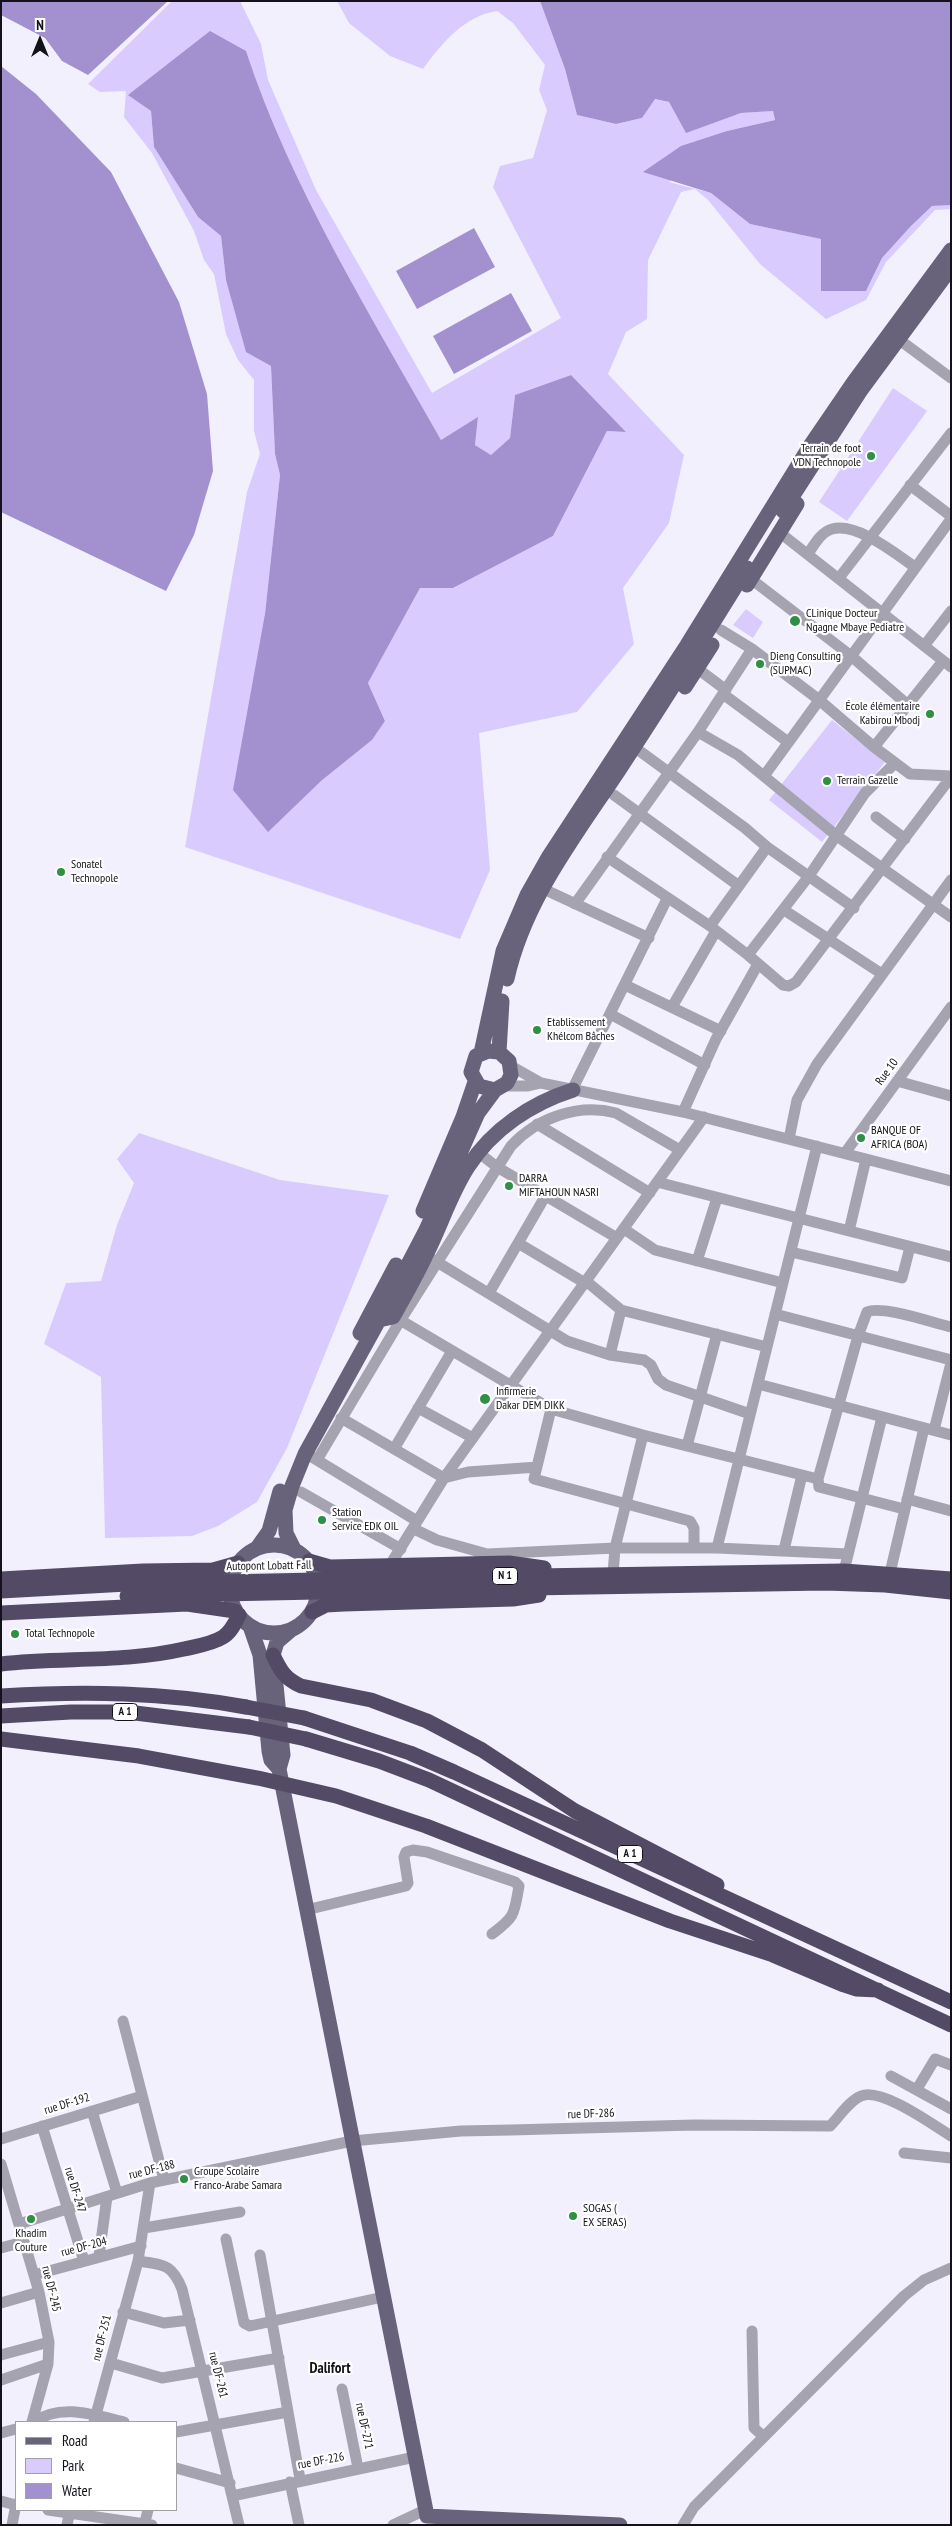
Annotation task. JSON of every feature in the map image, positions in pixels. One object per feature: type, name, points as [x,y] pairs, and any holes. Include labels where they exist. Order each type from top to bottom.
[{"type":"highway","points":[[1,1579],[143,1571],[213,1570],[238,1562]]},
{"type":"highway","points":[[309,1562],[330,1567],[509,1563],[603,1578],[826,1583],[951,1592]]},
{"type":"highway","points":[[312,1612],[326,1605],[514,1599],[603,1578],[844,1571],[890,1573],[951,1580]]},
{"type":"highway","name":"N 1","points":[[127,1590],[603,1578]]},
{"type":"highway","points":[[1,1591],[127,1590]]},
{"type":"highway","points":[[1,1604],[127,1590]]},
{"type":"highway","points":[[1,1613],[187,1604],[237,1613],[228,1633],[223,1637],[213,1642],[173,1652],[108,1660],[1,1664]]},
{"type":"highway","points":[[273,1655],[283,1675],[292,1682],[398,1709],[471,1743],[575,1811],[713,1882],[724,1890],[734,1902]]},
{"type":"highway","name":"A 1","points":[[1,1696],[70,1692],[125,1693],[193,1699],[304,1718],[410,1752],[951,2002]]},
{"type":"highway","name":"A 1","points":[[1,1716],[71,1712],[127,1712],[213,1721],[306,1739],[379,1761],[429,1780],[951,2024]]},
{"type":"highway","points":[[1,1739],[280,1776],[404,1818],[670,1921],[773,1955],[844,1985],[856,1989],[878,1990]]},
{"type":"main road","points":[[292,1629],[270,1633],[250,1626],[237,1613],[231,1602],[230,1580],[238,1562],[257,1548],[269,1532],[292,1458],[417,1224],[463,1117],[475,1082],[471,1066],[481,1053],[504,951],[527,895],[549,856],[687,645],[810,446],[853,383],[951,250]]},
{"type":"main road","points":[[543,896],[614,795],[820,451],[866,382],[951,268]]},
{"type":"main road","points":[[499,1052],[501,1006],[509,969],[568,846],[691,669],[713,643],[779,532],[847,426],[905,344],[951,284]]},
{"type":"main road","points":[[391,1319],[426,1230],[472,1126],[483,1104],[511,1075],[511,1066],[506,1056],[499,1052],[488,1051],[481,1053]]},
{"type":"main road","points":[[475,1082],[484,1089],[499,1088]]},
{"type":"main road","points":[[468,1166],[478,1153],[507,1124],[526,1110],[552,1097],[573,1090]]},
{"type":"main road","points":[[294,1549],[286,1533],[285,1510],[292,1486],[311,1457],[391,1319],[432,1259],[468,1166],[475,1134],[472,1126]]},
{"type":"main road","points":[[257,1548],[269,1545],[282,1545],[294,1549],[309,1562],[316,1572],[318,1582],[318,1596],[312,1612],[305,1621],[276,1642],[273,1655],[283,1754],[280,1776]]},
{"type":"main road","points":[[250,1626],[260,1655],[269,1751],[271,1760],[280,1776],[427,2517],[620,2525]]},
{"type":"street","points":[[905,344],[951,378]]},
{"type":"street","points":[[839,578],[951,433]]},
{"type":"street","points":[[764,776],[951,517],[910,485]]},
{"type":"street","points":[[808,554],[820,537],[832,529],[850,531],[870,537],[915,567]]},
{"type":"street","points":[[779,532],[947,664],[874,748]]},
{"type":"street","points":[[751,578],[850,655],[909,706]]},
{"type":"street","points":[[924,646],[951,611]]},
{"type":"street","points":[[721,630],[752,649],[818,699],[874,748],[910,774],[951,777]]},
{"type":"street","points":[[575,904],[606,857],[698,732],[752,649]]},
{"type":"street","points":[[691,669],[788,742]]},
{"type":"street","points":[[698,732],[738,756],[837,836],[951,916]]},
{"type":"street","points":[[640,752],[745,828],[767,847],[854,908]]},
{"type":"street","points":[[748,955],[810,876],[864,793],[895,763]]},
{"type":"street","points":[[606,857],[713,928],[783,985],[789,986],[796,982],[830,940],[951,777]]},
{"type":"street","points":[[614,795],[739,886]]},
{"type":"street","points":[[876,816],[905,839]]},
{"type":"street","points":[[672,1008],[713,928],[739,886],[767,847]]},
{"type":"street","points":[[789,1139],[797,1100],[817,1064],[951,880]]},
{"type":"street","points":[[543,896],[575,904],[649,938]]},
{"type":"street","points":[[573,1090],[667,899]]},
{"type":"street","points":[[784,910],[882,974]]},
{"type":"street","points":[[683,1112],[720,1032],[758,964]]},
{"type":"street","points":[[625,984],[720,1032]]},
{"type":"street","name":"Rue 10","points":[[845,1153],[951,1007]]},
{"type":"street","points":[[610,1014],[705,1065]]},
{"type":"street","points":[[511,1066],[542,1083],[704,1117],[951,1181]]},
{"type":"street","points":[[897,1081],[951,1096]]},
{"type":"street","points":[[499,1088],[542,1083]]},
{"type":"street","points":[[680,1150],[616,1113],[606,1110],[567,1113],[537,1124],[523,1133],[510,1146],[432,1259],[580,1347],[610,1355],[644,1360],[651,1365],[658,1379],[666,1384],[700,1398],[750,1414]]},
{"type":"street","points":[[390,1565],[444,1478],[704,1117]]},
{"type":"street","points":[[537,1124],[650,1193]]},
{"type":"street","points":[[717,1548],[817,1146]]},
{"type":"street","points":[[478,1153],[497,1167],[546,1194],[655,1250],[783,1283]]},
{"type":"street","points":[[849,1232],[866,1159]]},
{"type":"street","points":[[657,1182],[951,1257]]},
{"type":"street","points":[[489,1293],[546,1194]]},
{"type":"street","points":[[697,1261],[717,1198]]},
{"type":"street","points":[[518,1243],[586,1282],[621,1310],[767,1347]]},
{"type":"street","points":[[790,1252],[902,1278],[910,1247]]},
{"type":"street","points":[[610,1355],[621,1310]]},
{"type":"street","points":[[951,1327],[874,1310],[867,1312],[858,1336],[818,1479],[819,1487],[861,1498],[951,1511]]},
{"type":"street","points":[[775,1314],[951,1361],[906,1504],[890,1573]]},
{"type":"street","points":[[818,1479],[643,1435],[551,1409],[452,1351],[391,1319],[341,1418],[311,1457],[437,1540],[488,1554],[615,1548],[717,1548],[848,1554]]},
{"type":"street","points":[[687,1446],[717,1334]]},
{"type":"street","points":[[394,1449],[452,1351]]},
{"type":"street","points":[[758,1384],[951,1434]]},
{"type":"street","points":[[418,1408],[473,1438]]},
{"type":"street","points":[[551,1409],[534,1479],[690,1522],[694,1528],[694,1548]]},
{"type":"street","points":[[844,1571],[882,1417]]},
{"type":"street","points":[[341,1418],[444,1478],[468,1472],[537,1467]]},
{"type":"street","points":[[603,1578],[615,1548],[624,1504],[643,1435]]},
{"type":"street","points":[[784,1550],[802,1476]]},
{"type":"street","points":[[301,1492],[401,1549]]},
{"type":"street","points":[[306,1910],[406,1886],[408,1883],[404,1857],[406,1852],[413,1850],[427,1852],[515,1882],[519,1886],[514,1914],[510,1921],[492,1934]]},
{"type":"street","points":[[123,2021],[164,2180]]},
{"type":"street","points":[[917,2089],[935,2060],[951,2065]]},
{"type":"street","points":[[891,2076],[951,2108]]},
{"type":"street","name":"rue DF-286","points":[[352,2141],[461,2131],[694,2125],[830,2126],[858,2097],[871,2095],[887,2099],[951,2136]]},
{"type":"street","name":"rue DF-192","points":[[1,2139],[142,2096]]},
{"type":"street","points":[[92,2111],[112,2195],[99,2256]]},
{"type":"street","name":"rue DF-247","points":[[42,2126],[84,2261]]},
{"type":"street","name":"rue DF-188","points":[[19,2224],[67,2211],[150,2183],[352,2141]]},
{"type":"street","points":[[904,2153],[951,2158]]},
{"type":"street","name":"rue DF-245","points":[[1,2164],[6,2196],[19,2224],[39,2292],[49,2342],[48,2364],[33,2421]]},
{"type":"street","name":"rue DF-251","points":[[95,2419],[138,2261],[150,2183]]},
{"type":"street","points":[[144,2228],[240,2212]]},
{"type":"street","points":[[226,2239],[244,2323],[250,2326],[383,2297]]},
{"type":"street","points":[[1,2248],[23,2242]]},
{"type":"street","name":"rue DF-204","points":[[34,2276],[99,2256],[141,2246]]},
{"type":"street","points":[[260,2254],[288,2412],[299,2525]]},
{"type":"street","name":"rue DF-261","points":[[138,2261],[163,2265],[176,2274],[190,2320],[239,2525]]},
{"type":"street","points":[[683,2525],[694,2506],[904,2296],[924,2280],[951,2268]]},
{"type":"street","points":[[1,2303],[39,2292]]},
{"type":"street","points":[[123,2312],[164,2323],[190,2320]]},
{"type":"street","points":[[752,2331],[754,2428],[763,2436]]},
{"type":"street","points":[[1,2355],[49,2342]]},
{"type":"street","points":[[111,2363],[162,2378],[279,2358]]},
{"type":"street","points":[[1,2380],[48,2364]]},
{"type":"street","name":"rue DF-271","points":[[342,2389],[358,2468]]},
{"type":"street","points":[[35,2421],[46,2415],[63,2412],[114,2421]]},
{"type":"street","points":[[178,2432],[288,2412]]},
{"type":"street","points":[[1,2433],[15,2429]]},
{"type":"street","name":"rue DF-226","points":[[232,2496],[295,2480],[415,2457]]},
{"type":"street","points":[[178,2469],[230,2483]]},
{"type":"street","points":[[1,2502],[15,2505]]},
{"type":"street","points":[[12,2525],[15,2510]]},
{"type":"street","points":[[67,2525],[70,2511],[148,2524],[148,2511]]},
{"type":"street","points":[[392,2525],[427,2517]]},
{"type":"green space","points":[[172,1],[240,1],[261,44],[268,80],[316,190],[432,393],[561,318],[493,187],[500,166],[533,158],[547,110],[539,90],[545,65],[513,23],[497,11],[474,19],[455,32],[423,69],[390,56],[349,23],[337,1],[540,1],[565,69],[577,115],[616,124],[642,118],[654,99],[669,102],[686,132],[741,113],[773,111],[775,120],[727,131],[669,182],[711,193],[750,224],[822,239],[821,291],[866,291],[882,258],[911,226],[932,206],[951,205],[951,209],[935,210],[886,262],[866,300],[826,319],[760,264],[708,200],[695,189],[681,192],[648,260],[647,319],[626,332],[608,374],[684,455],[669,523],[623,588],[634,644],[577,712],[479,733],[490,870],[460,939],[185,847],[247,492],[260,454],[254,431],[254,380],[238,360],[226,334],[214,274],[204,260],[194,231],[152,153],[124,117],[126,91],[100,92],[88,84]],"holes":[[[246,51],[264,102],[309,202],[334,250],[441,440],[478,418],[475,445],[491,455],[510,438],[515,395],[571,375],[626,432],[607,431],[553,536],[453,588],[420,588],[368,683],[385,721],[372,740],[321,781],[265,614],[280,475],[275,454],[271,366],[226,280],[221,236],[198,217],[154,147],[151,111],[128,94]]]},
{"type":"green space","name":"Terrain de foot VDN Technopole","points":[[893,388],[927,411],[847,521],[819,502]]},
{"type":"green space","points":[[746,609],[763,622],[753,638],[733,625]]},
{"type":"green space","name":"Terrain Gazelle","points":[[832,720],[885,762],[822,842],[769,800]]},
{"type":"green space","points":[[139,1133],[280,1180],[389,1195],[287,1448],[257,1502],[218,1526],[192,1536],[105,1538],[101,1377],[44,1344],[66,1283],[101,1281],[117,1225],[134,1183],[117,1159]]},
{"type":"water","points":[[1,1],[168,1],[88,75],[62,61],[45,38],[1,15]]},
{"type":"water","points":[[540,1],[951,1],[951,205],[932,206],[911,226],[882,258],[866,291],[821,291],[821,239],[750,224],[711,193],[643,172],[681,146],[727,131],[775,120],[773,111],[741,113],[686,133],[669,102],[655,99],[642,118],[616,124],[577,115],[565,69]]},
{"type":"water","points":[[210,31],[246,51],[264,102],[309,201],[360,298],[441,440],[478,417],[475,445],[491,455],[510,438],[515,395],[571,375],[626,432],[607,431],[553,536],[453,588],[420,588],[368,683],[385,721],[372,740],[321,781],[268,832],[233,790],[265,614],[280,475],[275,454],[271,366],[246,352],[226,280],[221,236],[198,217],[154,147],[151,111],[128,95]]},
{"type":"water","points":[[1,66],[36,94],[111,172],[179,302],[207,394],[213,471],[194,535],[166,591],[1,512]]},
{"type":"water","points":[[474,228],[495,267],[417,309],[396,271]]},
{"type":"water","points":[[511,293],[532,331],[454,374],[433,336]]},
{"type":"place","name":"Terrain de foot VDN Technopole","points":[[871,456]]},
{"type":"place","name":"CLinique Docteur Ngagne Mbaye Pediatre","points":[[795,621]]},
{"type":"place","name":"Dieng Consulting (SUPMAC)","points":[[760,664]]},
{"type":"place","name":"École élémentaire Kabirou Mbodj","points":[[930,714]]},
{"type":"place","name":"Terrain Gazelle","points":[[827,781]]},
{"type":"place","name":"Sonatel Technopole","points":[[61,872]]},
{"type":"place","name":"Etablissement Khélcom Bâches","points":[[537,1030]]},
{"type":"place","name":"BANQUE OF AFRICA (BOA)","points":[[861,1138]]},
{"type":"place","name":"DARRA MIFTAHOUN NASRI","points":[[509,1186]]},
{"type":"place","name":"Infirmerie Dakar DEM DIKK","points":[[485,1399]]},
{"type":"place","name":"Station Service EDK OIL","points":[[322,1520]]},
{"type":"place","name":"Total Technopole","points":[[15,1634]]},
{"type":"place","name":"Groupe Scolaire Franco-Arabe Samara","points":[[184,2179]]},
{"type":"place","name":"SOGAS ( EX SERAS)","points":[[573,2216]]},
{"type":"place","name":"Khadim Couture","points":[[31,2219]]},
{"type":"district","name":"Dalifort","points":[[330,2369]]}]
